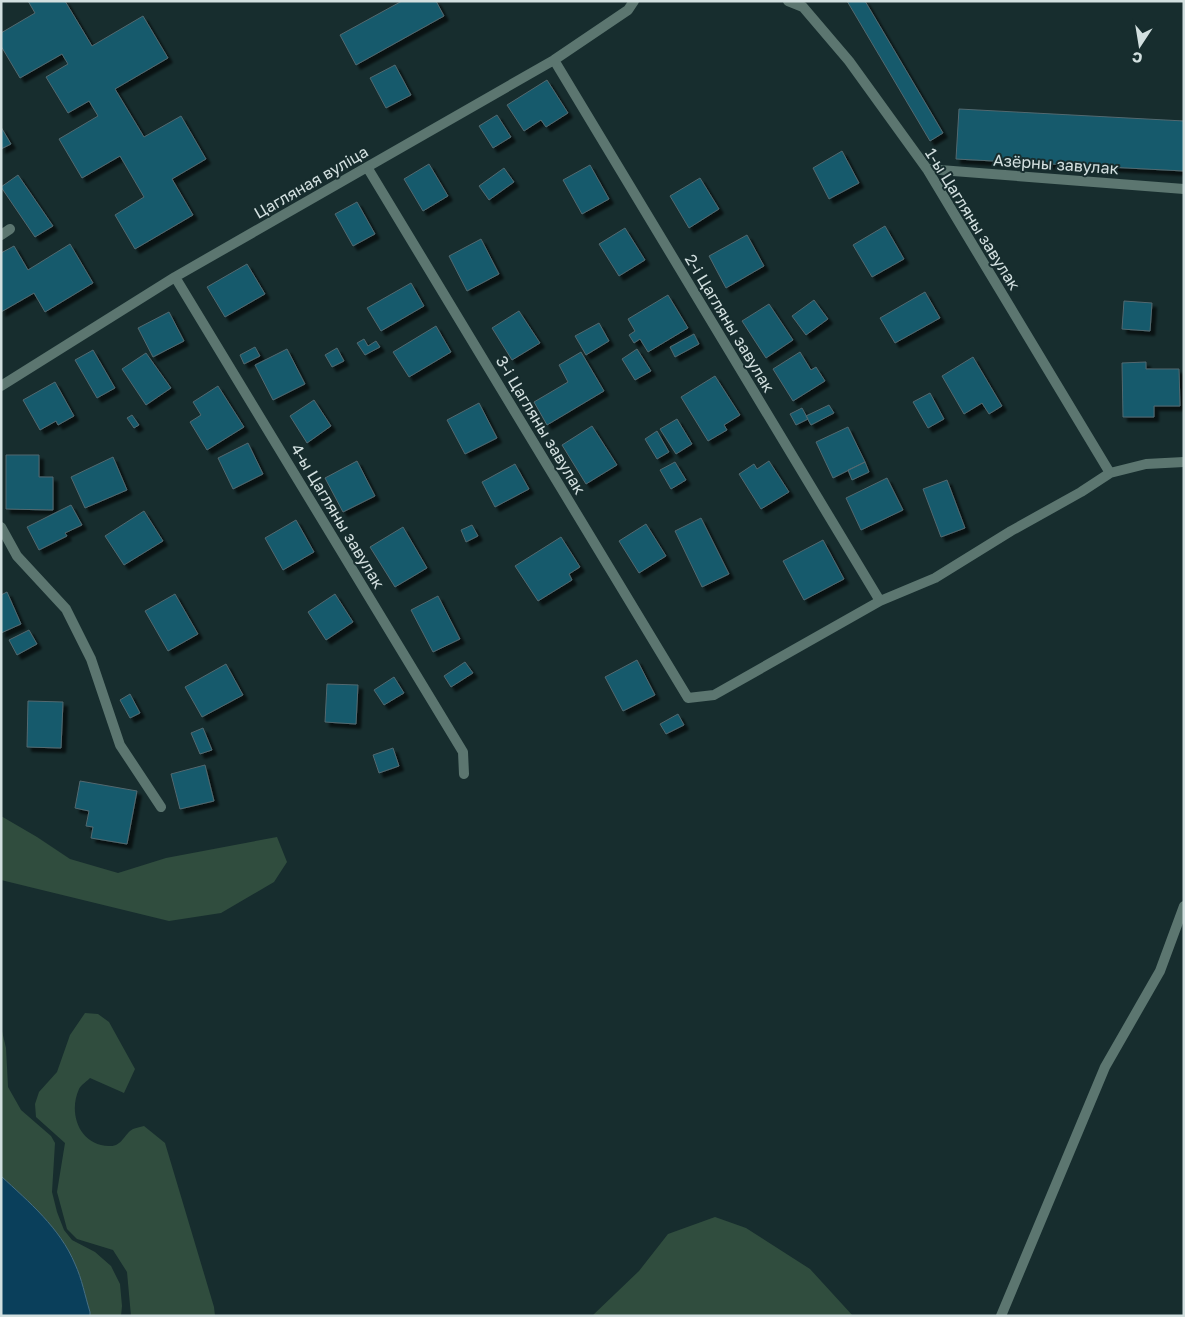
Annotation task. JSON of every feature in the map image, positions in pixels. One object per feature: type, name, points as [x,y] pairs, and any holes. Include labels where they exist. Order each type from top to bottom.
[{"type":"street","name":"Цагляная вуліца","points":[[1,386],[176,277],[554,60],[628,10],[634,1]]},
{"type":"street","name":"1-ы Цагляны завулак","points":[[788,1],[803,7],[849,61],[927,169],[1110,473]]},
{"type":"street","name":"2-і Цагляны завулак","points":[[554,60],[880,601]]},
{"type":"street","name":"3-і Цагляны завулак","points":[[367,167],[688,698],[714,695],[880,601]]},
{"type":"street","name":"Азёрны завулак","points":[[927,169],[1184,189]]},
{"type":"street","name":"4-ы Цагляны завулак","points":[[176,277],[463,752],[464,774]]},
{"type":"street","points":[[880,601],[935,578],[1110,473],[1146,464],[1184,462]]},
{"type":"street","points":[[1,527],[18,556],[66,609],[91,659],[120,745],[161,807]]},
{"type":"street","points":[[1001,1316],[1105,1067],[1160,971],[1184,906]]},
{"type":"green space","points":[[1,816],[70,859],[118,873],[166,858],[277,837],[287,862],[274,882],[221,913],[169,921],[1,880]]},
{"type":"green space","points":[[85,1013],[98,1014],[109,1022],[135,1069],[124,1093],[90,1078],[79,1089],[75,1108],[79,1126],[83,1134],[90,1140],[109,1146],[120,1142],[133,1129],[144,1126],[165,1143],[214,1307],[215,1316],[131,1316],[127,1272],[113,1250],[77,1239],[67,1229],[57,1192],[65,1143],[36,1117],[35,1104],[39,1092],[57,1072],[70,1035]]},
{"type":"green space","points":[[1,1027],[6,1048],[8,1087],[21,1110],[51,1136],[55,1143],[52,1192],[64,1230],[72,1240],[95,1252],[111,1266],[120,1284],[121,1316],[90,1316],[82,1282],[69,1251],[43,1216],[1,1176]]},
{"type":"green space","points":[[715,1217],[746,1228],[810,1269],[853,1316],[592,1316],[639,1271],[668,1234]]},
{"type":"water","points":[[1,1176],[43,1216],[69,1251],[82,1282],[90,1316],[1,1316]]},
{"type":"building","points":[[28,1],[65,1],[92,46],[143,16],[168,58],[115,89],[144,137],[181,116],[206,159],[172,179],[193,215],[135,249],[115,215],[144,197],[120,156],[82,178],[59,139],[98,116],[89,101],[68,113],[46,77],[68,64],[62,54],[20,78],[1,46],[1,33],[35,13]]},
{"type":"building","points":[[402,1],[436,1],[444,16],[356,65],[340,35]]},
{"type":"building","points":[[847,1],[865,1],[943,133],[930,141]]},
{"type":"building","points":[[395,65],[411,95],[386,108],[370,78]]},
{"type":"building","points":[[547,80],[568,113],[546,127],[541,120],[524,131],[507,105]]},
{"type":"building","points":[[959,109],[1184,121],[1184,171],[956,159]]},
{"type":"building","points":[[497,115],[511,137],[493,148],[479,126]]},
{"type":"building","points":[[1,127],[11,144],[1,149]]},
{"type":"building","points":[[842,151],[859,183],[829,199],[813,168]]},
{"type":"building","points":[[429,164],[448,196],[423,211],[404,179]]},
{"type":"building","points":[[590,165],[609,199],[582,214],[563,180]]},
{"type":"building","points":[[504,168],[514,182],[489,200],[479,186]]},
{"type":"building","points":[[18,175],[53,226],[35,237],[1,187]]},
{"type":"building","points":[[700,178],[719,209],[689,228],[670,196]]},
{"type":"building","points":[[357,202],[375,234],[353,246],[335,214]]},
{"type":"building","points":[[885,226],[904,259],[872,277],[853,245]]},
{"type":"building","points":[[625,228],[645,260],[619,276],[599,244]]},
{"type":"building","points":[[747,235],[764,266],[726,288],[709,256]]},
{"type":"building","points":[[481,239],[499,274],[467,291],[449,256]]},
{"type":"building","points":[[70,244],[93,283],[45,312],[34,293],[1,312],[1,253],[14,246],[28,270]]},
{"type":"building","points":[[247,264],[265,294],[225,317],[207,287]]},
{"type":"building","points":[[411,283],[424,306],[381,331],[367,308]]},
{"type":"building","points":[[925,292],[940,318],[895,343],[880,318]]},
{"type":"building","points":[[668,295],[688,328],[648,352],[640,339],[634,343],[629,335],[635,331],[628,319]]},
{"type":"building","points":[[814,300],[828,319],[806,335],[792,316]]},
{"type":"building","points":[[1124,301],[1152,303],[1150,331],[1122,329]]},
{"type":"building","points":[[769,304],[793,340],[766,358],[742,321]]},
{"type":"building","points":[[519,311],[540,343],[512,360],[492,328]]},
{"type":"building","points":[[169,312],[184,341],[153,357],[138,328]]},
{"type":"building","points":[[599,323],[609,341],[586,355],[575,336]]},
{"type":"building","points":[[436,326],[451,352],[409,377],[393,352]]},
{"type":"building","points":[[694,334],[699,344],[675,357],[670,347]]},
{"type":"building","points":[[364,339],[368,346],[376,341],[380,347],[365,355],[357,343]]},
{"type":"building","points":[[255,347],[260,356],[244,364],[240,355]]},
{"type":"building","points":[[337,348],[344,361],[332,367],[325,355]]},
{"type":"building","points":[[287,349],[305,384],[273,400],[255,365]]},
{"type":"building","points":[[637,349],[651,371],[635,380],[622,359]]},
{"type":"building","points":[[93,350],[115,388],[97,398],[75,360]]},
{"type":"building","points":[[581,352],[604,391],[547,425],[534,402],[568,382],[559,365]]},
{"type":"building","points":[[800,352],[811,370],[816,367],[825,381],[793,401],[773,369]]},
{"type":"building","points":[[146,353],[171,388],[146,405],[122,369]]},
{"type":"building","points":[[973,357],[1002,406],[989,414],[982,403],[964,414],[942,376]]},
{"type":"building","points":[[1146,362],[1146,369],[1179,369],[1180,406],[1154,406],[1154,417],[1123,417],[1122,363]]},
{"type":"building","points":[[715,376],[740,415],[724,425],[727,430],[708,441],[681,397]]},
{"type":"building","points":[[55,382],[74,416],[58,425],[56,421],[40,430],[23,400]]},
{"type":"building","points":[[218,386],[244,427],[207,450],[190,422],[201,415],[193,402]]},
{"type":"building","points":[[930,393],[944,419],[928,428],[913,402]]},
{"type":"building","points":[[314,400],[331,426],[307,443],[290,416]]},
{"type":"building","points":[[479,403],[497,438],[465,454],[447,420]]},
{"type":"building","points":[[829,405],[834,413],[811,425],[806,416]]},
{"type":"building","points":[[802,408],[808,419],[796,425],[790,414]]},
{"type":"building","points":[[132,415],[139,425],[134,428],[127,418]]},
{"type":"building","points":[[677,419],[692,444],[676,454],[660,429]]},
{"type":"building","points":[[592,426],[617,465],[586,484],[562,445]]},
{"type":"building","points":[[848,427],[865,462],[833,478],[816,442]]},
{"type":"building","points":[[657,431],[669,452],[657,459],[645,439]]},
{"type":"building","points":[[248,443],[263,474],[233,489],[218,458]]},
{"type":"building","points":[[6,455],[39,455],[39,477],[53,477],[53,510],[6,509]]},
{"type":"building","points":[[113,457],[127,490],[85,508],[71,477]]},
{"type":"building","points":[[357,461],[375,496],[343,512],[325,478]]},
{"type":"building","points":[[769,461],[789,492],[761,509],[739,474],[754,464],[757,469]]},
{"type":"building","points":[[675,462],[686,480],[671,489],[660,470]]},
{"type":"building","points":[[865,462],[869,472],[852,480],[848,470]]},
{"type":"building","points":[[515,464],[529,489],[495,507],[482,482]]},
{"type":"building","points":[[887,478],[903,510],[861,530],[846,498]]},
{"type":"building","points":[[947,480],[965,528],[941,537],[923,489]]},
{"type":"building","points":[[71,505],[82,525],[65,533],[67,536],[39,550],[27,527]]},
{"type":"building","points":[[144,511],[163,541],[124,565],[105,536]]},
{"type":"building","points":[[701,518],[729,574],[702,587],[675,531]]},
{"type":"building","points":[[296,520],[314,552],[283,570],[265,538]]},
{"type":"building","points":[[646,524],[666,556],[639,573],[619,541]]},
{"type":"building","points":[[472,525],[478,536],[466,542],[461,530]]},
{"type":"building","points":[[403,527],[427,568],[395,587],[370,547]]},
{"type":"building","points":[[561,537],[580,567],[569,574],[572,580],[538,601],[515,566]]},
{"type":"building","points":[[823,540],[844,579],[804,600],[783,561]]},
{"type":"building","points":[[7,592],[21,624],[1,633],[1,595]]},
{"type":"building","points":[[175,594],[198,634],[168,651],[145,611]]},
{"type":"building","points":[[335,594],[353,622],[326,640],[308,612]]},
{"type":"building","points":[[438,596],[460,639],[433,652],[411,610]]},
{"type":"building","points":[[29,630],[37,644],[17,655],[9,640]]},
{"type":"building","points":[[637,660],[655,695],[623,711],[605,677]]},
{"type":"building","points":[[465,662],[473,673],[451,687],[444,676]]},
{"type":"building","points":[[226,664],[243,695],[202,717],[185,687]]},
{"type":"building","points":[[394,677],[404,693],[384,705],[374,690]]},
{"type":"building","points":[[327,684],[358,685],[356,724],[325,722]]},
{"type":"building","points":[[130,694],[140,713],[130,718],[120,700]]},
{"type":"building","points":[[28,701],[63,702],[61,748],[27,747]]},
{"type":"building","points":[[678,714],[684,725],[666,734],[660,724]]},
{"type":"building","points":[[203,728],[212,750],[200,754],[191,733]]},
{"type":"building","points":[[393,748],[399,766],[379,773],[373,755]]},
{"type":"building","points":[[205,765],[214,801],[180,809],[171,774]]},
{"type":"building","points":[[80,781],[137,791],[127,844],[91,838],[93,827],[86,826],[89,811],[75,808]]}]
